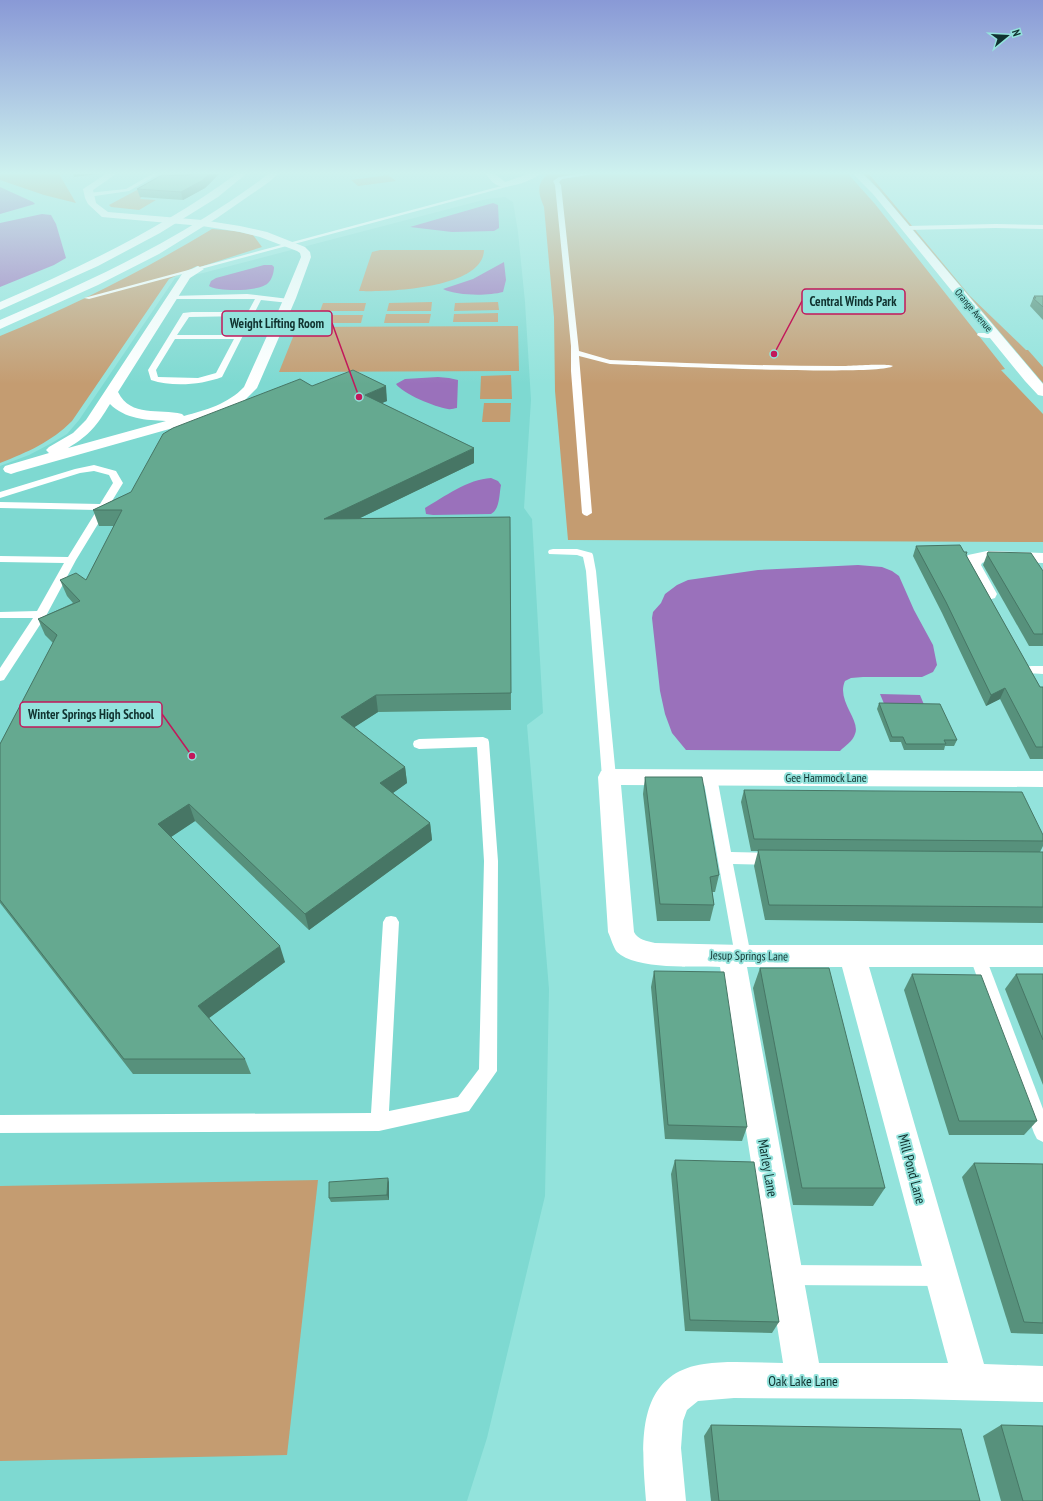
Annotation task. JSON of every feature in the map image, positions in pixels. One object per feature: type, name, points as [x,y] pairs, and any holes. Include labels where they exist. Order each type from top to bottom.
[{"type":"street","points":[[0,306],[95,263],[130,244]]},
{"type":"street","points":[[0,325],[57,300],[124,267],[165,244]]},
{"type":"street","points":[[6,471],[203,415],[229,407],[241,399],[250,388],[289,301],[306,257],[305,252],[301,249],[287,244]]},
{"type":"street","name":"Orange Avenue","points":[[920,244],[1043,392]]},
{"type":"street","points":[[6,471],[53,451],[78,436],[91,423],[186,276],[198,269]]},
{"type":"street","points":[[111,392],[114,400],[121,408],[134,413],[153,416],[203,415]]},
{"type":"street","points":[[995,607],[973,568],[973,561],[979,557],[988,556],[1043,558]]},
{"type":"street","name":"Gee Hammock Lane","points":[[609,777],[1043,779]]},
{"type":"street","name":"Jesup Springs Lane","points":[[609,777],[619,923],[626,943],[636,950],[655,954],[737,956],[1043,956]]},
{"type":"street","name":"Marley Lane","points":[[737,956],[786,1275],[804,1380]]},
{"type":"street","name":"Mill Pond Lane","points":[[853,956],[971,1381]]},
{"type":"street","name":"Oak Lake Lane","points":[[666,1501],[663,1462],[663,1422],[666,1410],[672,1399],[695,1384],[713,1382],[804,1380],[971,1381],[1043,1384]]},
{"type":"lane","points":[[87,298],[287,244]]},
{"type":"lane","points":[[564,244],[576,353],[575,371],[587,513]]},
{"type":"lane","points":[[173,297],[259,297],[289,301]]},
{"type":"lane","points":[[250,314],[186,315],[152,370],[154,378],[160,380],[203,380],[219,375],[259,297]]},
{"type":"lane","points":[[174,336],[183,332],[191,323],[233,314]]},
{"type":"lane","points":[[981,335],[995,335]]},
{"type":"lane","points":[[174,336],[238,337]]},
{"type":"lane","points":[[576,353],[610,362],[633,363],[821,368],[867,368],[889,366]]},
{"type":"lane","points":[[0,495],[78,471],[94,468],[113,473],[118,483],[71,560],[41,614],[0,677]]},
{"type":"lane","points":[[0,505],[103,507]]},
{"type":"lane","points":[[553,552],[582,553],[588,555],[589,559],[609,777]]},
{"type":"lane","points":[[0,559],[71,560]]},
{"type":"lane","points":[[0,615],[41,614]]},
{"type":"lane","points":[[0,1124],[379,1122],[463,1105],[488,1071],[491,860],[483,742],[419,744]]},
{"type":"lane","points":[[710,777],[726,858],[737,956]]},
{"type":"lane","points":[[726,858],[783,859]]},
{"type":"lane","points":[[379,1122],[391,922]]},
{"type":"lane","points":[[977,955],[1043,1133]]},
{"type":"lane","points":[[786,1275],[942,1276]]},
{"type":"shaded area","points":[[0,244],[62,244],[66,258],[54,265],[0,287]]},
{"type":"shaded area","points":[[186,244],[260,244],[262,247],[200,267],[197,266],[169,279],[72,421],[56,435],[39,446],[0,463],[0,336],[108,287]]},
{"type":"shaded area","points":[[314,244],[519,244],[525,302],[531,400],[524,508],[532,519],[543,713],[527,725],[549,989],[545,1196],[487,1438],[467,1501],[0,1501],[0,466],[29,455],[67,434],[79,420],[175,278],[203,273]]},
{"type":"shaded area","points":[[547,244],[907,244],[1005,369],[1001,370],[1043,414],[1043,542],[568,540],[555,391],[554,317]]},
{"type":"shaded area","points":[[925,244],[927,244],[970,296],[1026,350],[1028,350],[1043,367],[1043,383]]},
{"type":"shaded area","points":[[380,250],[484,250],[479,263],[468,273],[451,280],[432,286],[411,289],[359,291],[372,252]]},
{"type":"shaded area","points":[[504,262],[506,280],[503,292],[473,295],[456,293],[443,289],[473,279]]},
{"type":"shaded area","points":[[264,265],[272,265],[274,267],[273,273],[269,282],[258,288],[230,290],[209,286],[211,281],[216,278]]},
{"type":"shaded area","points":[[432,302],[431,311],[387,311],[389,303]]},
{"type":"shaded area","points":[[498,302],[499,310],[454,311],[455,303]]},
{"type":"shaded area","points":[[323,303],[366,303],[364,311],[320,311]]},
{"type":"shaded area","points":[[498,313],[498,322],[453,322],[454,314]]},
{"type":"shaded area","points":[[386,314],[431,314],[429,323],[384,323]]},
{"type":"shaded area","points":[[318,315],[363,315],[361,323],[315,323]]},
{"type":"shaded area","points":[[518,326],[519,371],[279,372],[297,327]]},
{"type":"shaded area","points":[[511,375],[512,399],[480,399],[481,376]]},
{"type":"shaded area","points":[[438,377],[458,380],[457,408],[442,408],[428,403],[405,392],[396,384],[405,379]]},
{"type":"shaded area","points":[[484,403],[511,403],[510,422],[482,422]]},
{"type":"shaded area","points":[[491,478],[498,481],[501,485],[498,505],[491,514],[426,514],[425,508],[456,489],[482,479]]},
{"type":"shaded area","points":[[858,565],[882,567],[899,576],[914,610],[933,645],[937,665],[933,672],[922,677],[863,677],[851,678],[845,681],[843,688],[844,696],[856,729],[853,739],[840,751],[686,750],[672,733],[665,714],[660,691],[652,618],[653,612],[661,603],[665,594],[677,585],[688,580],[758,570]]},
{"type":"shaded area","points":[[880,694],[920,695],[925,707],[885,706]]},
{"type":"shaded area","points":[[318,1180],[287,1455],[0,1461],[0,1186]]},
{"type":"building","points":[[1034,296],[1043,296],[1043,307],[1033,298],[1036,298]]},
{"type":"building","points":[[353,370],[386,386],[365,395],[474,448],[324,519],[510,517],[511,693],[376,695],[341,717],[405,767],[380,783],[430,823],[305,914],[189,804],[158,824],[280,946],[198,1006],[245,1059],[124,1059],[0,900],[0,744],[57,635],[38,619],[80,601],[60,580],[76,573],[86,580],[122,510],[93,510],[131,492],[163,434],[173,428],[300,379],[312,386]]},
{"type":"building","points":[[960,545],[964,552],[967,552],[966,555],[1040,687],[1043,687],[1043,747],[1036,747],[1005,688],[991,695],[946,602],[916,546]]},
{"type":"building","points":[[988,552],[1031,553],[1043,571],[1043,634],[1034,634],[987,554]]},
{"type":"building","points":[[879,703],[940,704],[957,740],[944,740],[946,744],[906,744],[903,737],[892,737]]},
{"type":"building","points":[[645,777],[702,777],[719,875],[710,877],[714,905],[660,904]]},
{"type":"building","points":[[744,790],[1022,792],[1043,835],[1043,841],[754,839]]},
{"type":"building","points":[[758,850],[1043,852],[1043,907],[769,905]]},
{"type":"building","points":[[760,968],[829,968],[885,1188],[802,1188]]},
{"type":"building","points":[[654,971],[724,972],[747,1127],[668,1125]]},
{"type":"building","points":[[912,974],[981,975],[1037,1121],[959,1121]]},
{"type":"building","points":[[1016,974],[1043,974],[1043,1040]]},
{"type":"building","points":[[675,1160],[754,1162],[779,1322],[690,1320]]},
{"type":"building","points":[[974,1163],[1043,1164],[1043,1323],[1024,1322]]},
{"type":"building","points":[[388,1178],[387,1195],[329,1198],[329,1182]]},
{"type":"building","points":[[711,1425],[961,1429],[980,1501],[719,1501]]},
{"type":"building","points":[[1001,1425],[1043,1426],[1043,1501],[1023,1501]]},
{"type":"place","name":"Central Winds Park","points":[[774,354]]},
{"type":"place","name":"Weight Lifting Room","points":[[359,397]]},
{"type":"place","name":"Winter Springs High School","points":[[192,756]]}]
